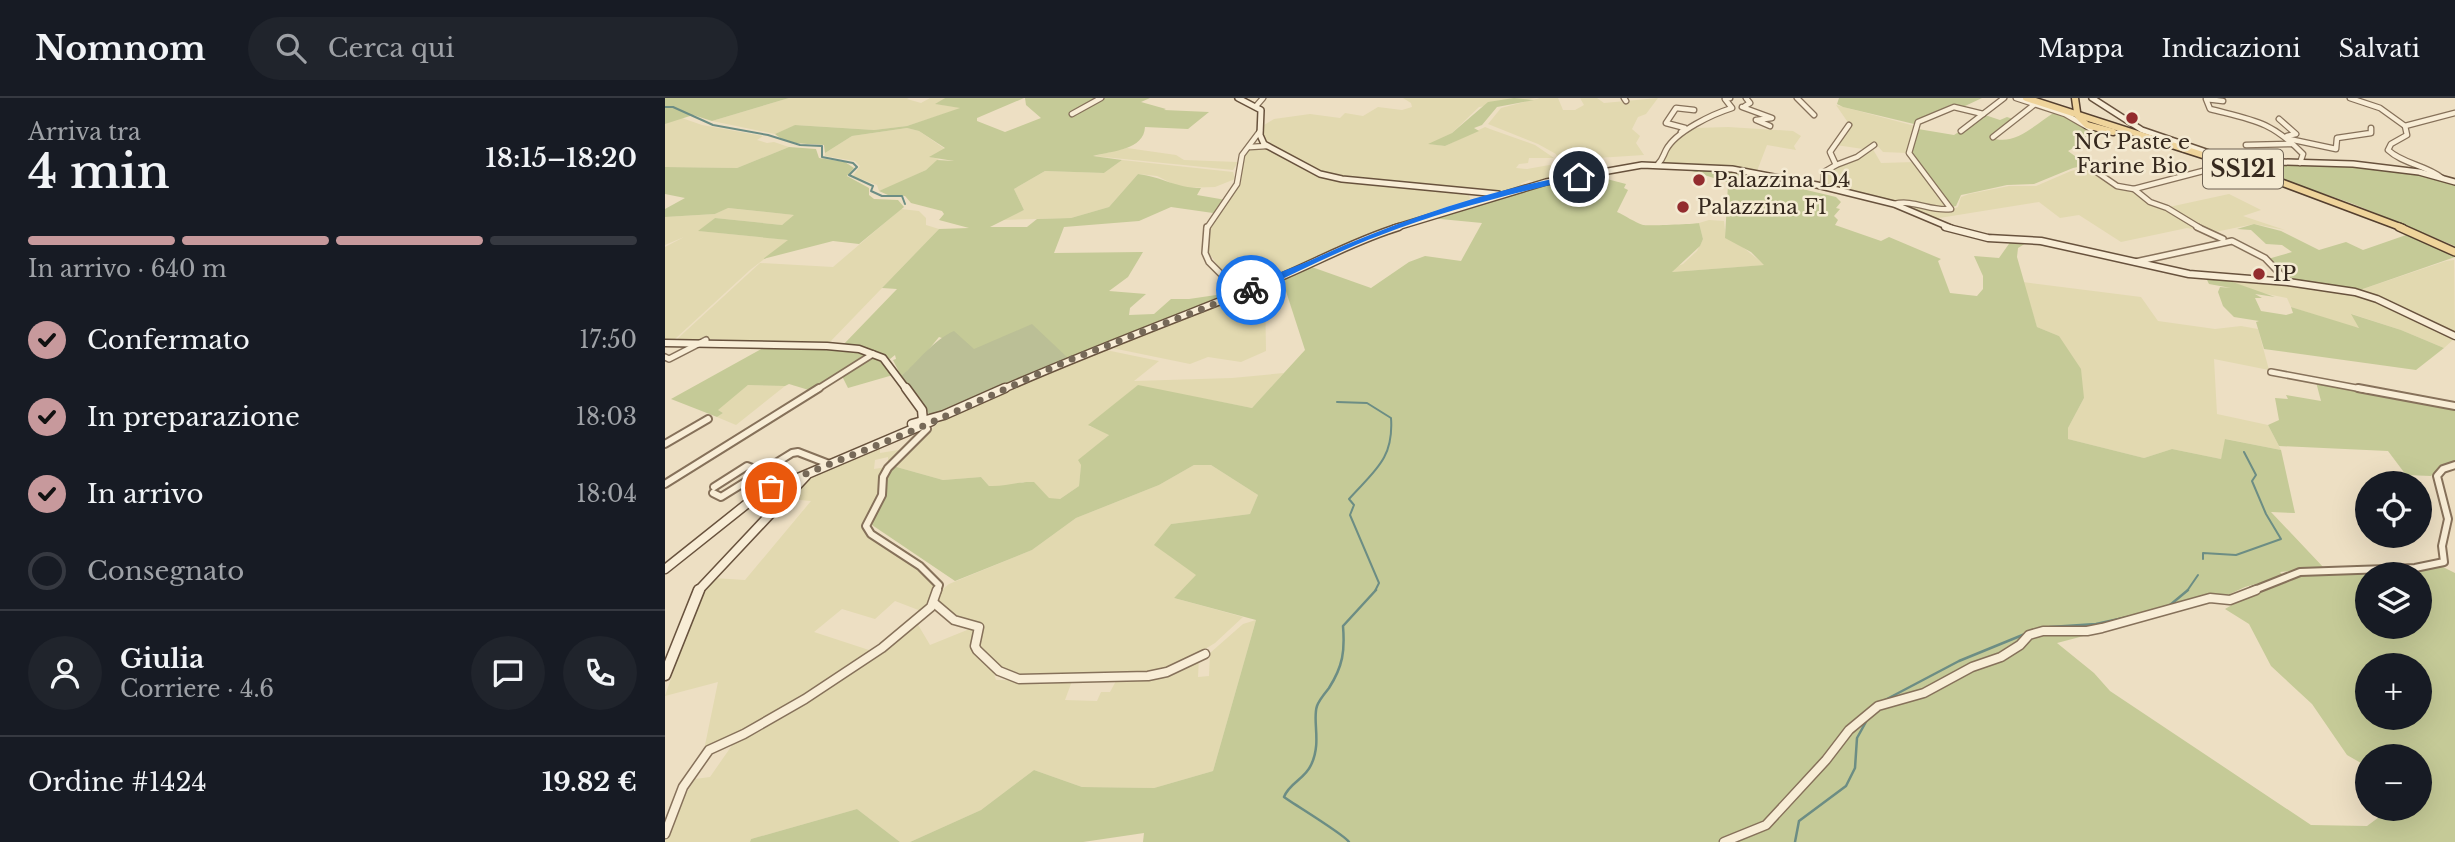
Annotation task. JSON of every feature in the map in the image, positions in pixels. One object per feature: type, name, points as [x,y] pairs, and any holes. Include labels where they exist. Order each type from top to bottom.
[{"type":"main road","points":[[1238,98],[1257,106],[1263,114],[1260,131],[1262,141],[1267,146],[1331,177],[1486,197]]},
{"type":"main road","name":"SS121","points":[[2029,98],[2344,201],[2455,252]]},
{"type":"main road","name":"SS121","points":[[2029,98],[2360,210],[2455,252]]},
{"type":"main road","points":[[2075,98],[2077,114],[2083,123],[2176,147]]},
{"type":"main road","points":[[2092,98],[2145,132],[2256,169],[2264,169],[2277,163],[2362,164],[2455,181]]},
{"type":"main road","points":[[2131,123],[2137,130],[2154,138]]},
{"type":"main road","points":[[665,569],[749,501],[809,472],[1067,361],[1228,299],[1378,233],[1486,197],[1520,191],[1551,181],[1633,166],[1658,164],[1732,169],[1823,186],[1894,204],[1946,227],[1981,237],[2034,240],[2189,274],[2288,282],[2366,295],[2455,336]]},
{"type":"main road","points":[[1446,190],[1486,197]]},
{"type":"main road","points":[[1458,207],[1472,199],[1473,195],[1468,193]]},
{"type":"main road","points":[[665,343],[706,340],[835,346],[873,354],[887,361],[922,410],[920,425]]},
{"type":"main road","points":[[665,675],[669,658],[697,592],[809,472]]},
{"type":"street","points":[[1072,114],[1101,98]]},
{"type":"street","points":[[1257,106],[1263,98]]},
{"type":"street","points":[[1727,98],[1732,108]]},
{"type":"street","points":[[1658,164],[1664,158],[1666,149],[1679,137],[1713,114],[1749,104],[1746,98]]},
{"type":"street","points":[[1797,98],[1814,115]]},
{"type":"street","points":[[1961,131],[2004,98]]},
{"type":"street","points":[[2016,98],[2065,114],[2082,125],[2099,131]]},
{"type":"street","points":[[2350,98],[2365,100],[2383,108],[2405,126],[2407,135],[2391,144],[2388,151],[2442,178]]},
{"type":"street","points":[[2223,101],[2206,99],[2210,109],[2252,120],[2289,140],[2303,154],[2300,163]]},
{"type":"street","points":[[1993,137],[2035,104]]},
{"type":"street","points":[[1742,107],[1772,118],[1756,120],[1770,125]]},
{"type":"street","points":[[1894,204],[1903,201],[1938,210],[1951,209],[1909,153],[1918,122],[1954,107],[1983,114]]},
{"type":"street","points":[[1679,137],[1685,128],[1666,123],[1676,108],[1694,110]]},
{"type":"street","points":[[2405,126],[2455,114]]},
{"type":"street","points":[[2279,119],[2297,134],[2289,140]]},
{"type":"street","points":[[1836,165],[1830,152],[1849,125]]},
{"type":"street","points":[[2246,145],[2289,140],[2336,149],[2337,138],[2371,133],[2371,128]]},
{"type":"street","points":[[1228,299],[1224,276],[1207,258],[1205,240],[1208,224],[1229,200],[1238,182],[1238,168],[1248,147],[1260,131]]},
{"type":"street","points":[[1248,147],[1262,141]]},
{"type":"street","points":[[1823,186],[1824,172],[1857,158],[1874,145]]},
{"type":"street","points":[[1248,147],[1267,146]]},
{"type":"street","points":[[2088,166],[2117,186],[2134,189],[2226,166],[2362,213],[2455,252]]},
{"type":"street","points":[[2134,189],[2150,202],[2167,208],[2209,234],[2238,242],[2265,258],[2288,282]]},
{"type":"street","points":[[2135,262],[2228,240]]},
{"type":"street","points":[[665,357],[670,359],[706,340]]},
{"type":"street","points":[[665,484],[873,354]]},
{"type":"street","points":[[2270,372],[2455,406]]},
{"type":"street","points":[[665,834],[683,787],[709,750],[744,734],[836,679],[882,648],[934,604],[939,589],[936,581],[904,555],[871,534],[866,526],[879,501],[883,477],[920,425],[956,410]]},
{"type":"street","points":[[665,444],[708,419]]},
{"type":"street","points":[[760,471],[747,467],[713,490],[721,497],[792,453],[798,452],[829,464]]},
{"type":"street","points":[[1724,842],[1766,825],[1826,760],[1849,730],[1871,710],[1924,693],[1972,667],[2001,657],[2029,635],[2043,631],[2087,631],[2210,598],[2230,600],[2299,572],[2415,568],[2444,562],[2442,546],[2448,519],[2437,477],[2443,469],[2455,465]]},
{"type":"street","points":[[934,604],[954,620],[978,627],[975,646],[977,650],[999,671],[1019,679],[1148,676],[1167,672],[1205,654]]},
{"type":"shaded area","points":[[789,98],[909,98],[907,99],[921,103],[930,98],[945,98],[936,104],[962,108],[907,126],[874,130],[796,125],[775,134],[712,121]]},
{"type":"shaded area","points":[[1403,98],[1537,98],[1479,107],[1452,133],[1430,144],[1445,146],[1485,127],[1535,145],[1554,158],[1529,158],[1528,163],[1519,164],[1516,168],[1527,169],[1555,164],[1555,175],[1538,183],[1529,180],[1520,184],[1526,187],[1492,193],[1339,177],[1320,172],[1268,144],[1271,140],[1266,141],[1263,136],[1264,125],[1274,119],[1310,114],[1340,118],[1345,113],[1363,116],[1378,107],[1402,110],[1412,107],[1411,103]]},
{"type":"shaded area","points":[[1540,98],[1558,98],[1563,110],[1575,110],[1584,105],[1580,98],[1597,98],[1604,103],[1658,98],[1646,114],[1638,117],[1632,129],[1640,136],[1636,143],[1644,155],[1597,158],[1606,169],[1557,178],[1559,161],[1556,154],[1488,124],[1501,108]]},
{"type":"shaded area","points":[[1836,105],[1915,126],[1907,153],[1883,152],[1875,143],[1863,149],[1836,145],[1849,124]]},
{"type":"shaded area","points":[[679,117],[702,125],[763,136],[757,140],[789,147],[737,168],[665,167],[665,124]]},
{"type":"shaded area","points":[[907,128],[919,131],[945,149],[931,157],[939,159],[926,170],[879,191],[877,185],[853,176],[860,166],[855,161],[825,156],[825,153],[852,136]]},
{"type":"shaded area","points":[[1695,128],[1793,131],[1801,136],[1794,146],[1796,150],[1767,145],[1757,171],[1663,163],[1666,151],[1687,131]]},
{"type":"shaded area","points":[[1871,146],[1881,163],[1915,162],[1949,209],[1894,202],[1825,185],[1825,172]]},
{"type":"shaded area","points":[[1264,147],[1317,174],[1460,193],[1469,195],[1470,199],[1391,226],[1339,248],[1336,246],[1336,249],[1283,274],[1232,292],[1228,279],[1208,252],[1210,224],[1238,187],[1246,152],[1250,148]]},
{"type":"shaded area","points":[[1127,148],[1176,155],[1184,160],[1238,162],[1233,170],[1094,156]]},
{"type":"shaded area","points":[[1122,160],[1233,172],[1235,179],[1215,187],[1181,188],[1157,176],[1138,174],[1109,207],[1071,218],[1001,220],[1024,210],[1014,189],[1045,171],[1104,173]]},
{"type":"shaded area","points":[[2088,167],[2114,186],[2133,190],[2145,202],[2165,209],[2199,230],[2187,228],[2121,242],[2079,215],[2060,218],[2039,202],[1933,219],[1899,204],[1948,211],[1958,207],[1961,197],[1969,194],[2009,186],[2036,186]]},
{"type":"shaded area","points":[[2229,194],[2261,210],[2243,216],[2285,230],[2254,224],[2210,233],[2169,207]]},
{"type":"shaded area","points":[[727,208],[795,215],[782,225],[715,218],[699,231],[789,240],[750,270],[675,339],[665,341],[665,247],[684,237],[665,245],[665,217],[715,214]]},
{"type":"shaded area","points":[[901,209],[919,211],[926,218],[926,225],[939,229],[828,344],[708,339],[675,341],[760,263],[833,267]]},
{"type":"shaded area","points":[[1709,220],[1724,221],[1726,238],[1735,241],[1765,265],[1672,272],[1673,268],[1683,264],[1697,251],[1703,239],[1699,223]]},
{"type":"shaded area","points":[[2454,260],[2455,335],[2357,291],[2446,261]]},
{"type":"shaded area","points":[[2227,280],[2284,283],[2365,296],[2455,338],[2444,348],[2352,314],[2360,328],[2350,326],[2291,307],[2287,298],[2257,292]]},
{"type":"shaded area","points":[[2023,282],[2141,297],[2158,321],[2215,329],[2241,326],[2258,329],[2269,370],[2214,359],[2217,414],[2268,425],[2281,450],[2226,439],[2221,459],[2172,449],[2144,458],[2068,439],[2068,428],[2084,398],[2059,336],[2037,327]]},
{"type":"shaded area","points":[[1265,287],[1266,351],[1241,362],[1208,357],[1190,364],[1112,348]]},
{"type":"shaded area","points":[[1106,350],[1159,361],[1134,381],[1232,378],[1284,373],[1252,408],[1138,386],[1089,426],[1110,434],[1079,460],[1079,486],[1060,499],[1049,499],[1023,482],[1006,487],[989,486],[981,477],[943,480],[893,466],[938,423],[966,407]]},
{"type":"shaded area","points":[[748,385],[785,386],[736,425],[717,417],[723,413],[717,410]]},
{"type":"shaded area","points":[[880,448],[880,453],[904,449],[892,461],[888,462],[888,457],[875,460],[874,469],[887,467],[879,496],[863,527],[864,531],[894,550],[933,582],[935,586],[932,596],[921,611],[895,601],[875,619],[842,609],[814,632],[872,651],[803,698],[744,732],[704,750],[718,682],[665,696],[701,591],[713,578],[745,580],[811,501],[789,499],[809,480],[823,471]]},
{"type":"shaded area","points":[[1194,465],[1211,465],[1258,495],[1250,514],[1171,524],[1155,545],[1197,575],[1174,598],[1243,617],[1215,643],[1197,654],[1166,670],[1151,673],[1019,676],[999,666],[981,648],[979,645],[982,625],[954,616],[937,601],[949,584],[1032,550],[1076,518],[1159,485]]},
{"type":"shaded area","points":[[1256,620],[1213,771],[1154,788],[1082,787],[1034,770],[981,810],[910,842],[900,842],[857,809],[751,839],[750,842],[665,842],[681,802],[695,779],[710,777],[735,741],[917,623],[930,645],[972,628],[975,631],[972,647],[974,653],[993,671],[996,680],[1072,681],[1065,700],[1097,701],[1101,692],[1110,692],[1116,681],[1146,680],[1167,675],[1199,658],[1198,677],[1209,676],[1210,653],[1243,624]]},
{"type":"green space","points":[[665,98],[789,98],[712,121],[693,115],[665,124]]},
{"type":"green space","points":[[945,98],[1024,98],[977,118],[977,121],[1005,132],[1041,118],[1026,105],[1025,98],[1150,98],[1141,102],[1166,109],[1164,110],[1209,112],[1188,129],[1145,127],[1139,141],[1133,145],[1093,156],[1122,160],[1104,173],[1045,171],[1014,189],[1024,210],[990,227],[1027,227],[1037,219],[1071,218],[1109,207],[1138,174],[1201,188],[1197,195],[1226,200],[1213,213],[1171,207],[1139,221],[1064,227],[1054,253],[1143,252],[1128,277],[1109,291],[1146,294],[1130,308],[1129,315],[1154,314],[1171,299],[1223,294],[1223,297],[1069,359],[973,349],[939,337],[920,360],[901,376],[893,360],[896,359],[895,355],[890,359],[876,351],[843,345],[897,289],[882,288],[939,229],[969,228],[939,220],[944,214],[942,211],[911,203],[905,196],[888,195],[879,191],[926,170],[937,160],[954,161],[929,157],[945,148],[919,131],[907,128],[852,136],[825,153],[824,145],[792,142],[775,134],[795,125],[874,130],[907,126],[960,108],[935,104]]},
{"type":"green space","points":[[1514,98],[1534,100],[1497,107],[1482,125],[1474,128],[1479,131],[1445,146],[1428,144],[1452,133],[1488,102]]},
{"type":"green space","points":[[1839,98],[1982,98],[1963,107],[1952,104],[1914,124],[1843,107],[1837,104]]},
{"type":"green space","points":[[2055,112],[2081,126],[2100,132],[2068,151],[2087,165],[2034,184],[2007,185],[1961,195],[1956,206],[1952,207],[1911,153],[1918,129],[1954,135],[1985,115],[2000,120],[2007,117],[2013,119],[1990,137],[1999,140],[2024,133]]},
{"type":"green space","points":[[2179,145],[2258,170],[2289,164],[2352,166],[2414,173],[2455,182],[2455,246],[2351,203]]},
{"type":"green space","points":[[789,147],[816,149],[819,158],[845,162],[854,168],[847,176],[869,188],[869,195],[874,199],[898,200],[904,207],[859,244],[833,241],[763,259],[788,240],[698,231],[715,218],[782,225],[794,215],[728,208],[715,214],[665,217],[665,209],[685,198],[665,194],[665,167],[737,168]]},
{"type":"green space","points":[[1666,168],[1733,170],[1820,188],[1774,180],[1726,182],[1692,171]]},
{"type":"green space","points":[[1608,172],[1603,178],[1626,184],[1624,188],[1628,190],[1617,212],[1643,225],[1699,223],[1703,239],[1700,246],[1672,272],[1764,265],[1751,252],[1725,238],[1728,184],[1777,183],[1836,197],[1841,202],[1836,208],[1840,209],[1834,216],[1838,220],[1835,225],[1881,241],[1889,237],[1941,259],[1938,261],[1950,293],[1977,296],[1983,289],[1983,276],[1974,256],[1999,258],[2011,241],[2026,240],[2083,251],[2082,253],[2026,243],[2018,248],[2017,257],[2037,327],[2059,336],[2081,369],[2084,398],[2068,428],[2068,439],[2144,458],[2172,449],[2221,459],[2225,439],[2281,450],[2295,513],[2271,512],[2324,568],[2280,572],[2282,574],[2278,578],[2245,587],[2213,602],[2057,643],[2094,673],[2110,691],[2311,825],[2367,826],[2374,821],[2432,821],[2432,744],[2355,744],[2355,760],[2347,755],[2312,704],[2271,666],[2249,624],[2225,609],[2249,595],[2291,581],[2301,574],[2355,571],[2355,639],[2432,639],[2432,568],[2443,567],[2455,573],[2455,842],[1143,842],[1144,833],[1083,842],[910,842],[981,810],[1034,770],[1082,787],[1154,788],[1213,771],[1256,620],[1174,598],[1196,575],[1154,545],[1171,524],[1250,514],[1258,495],[1211,465],[1194,465],[1159,485],[1076,518],[1032,550],[955,581],[872,525],[885,493],[887,476],[893,466],[943,480],[981,477],[989,486],[1034,482],[1049,498],[1060,499],[1079,486],[1081,465],[1078,460],[1109,435],[1088,425],[1138,385],[1252,408],[1305,350],[1282,279],[1309,266],[1371,288],[1409,262],[1425,256],[1461,261],[1482,223],[1430,218],[1518,192]]},
{"type":"green space","points":[[2254,224],[2281,231],[2319,250],[2346,242],[2363,250],[2409,234],[2455,257],[2357,291],[2287,279],[2268,259],[2292,252],[2282,245],[2266,244],[2251,230],[2237,229]]},
{"type":"green space","points":[[2206,278],[2227,280],[2275,297],[2255,294],[2262,298],[2255,298],[2261,311],[2286,315],[2293,313],[2291,307],[2359,328],[2351,314],[2401,330],[2444,348],[2416,370],[2264,349],[2256,322],[2259,321],[2234,317],[2223,306],[2218,292],[2220,287],[2231,288],[2209,284]]},
{"type":"green space","points":[[1032,324],[1069,359],[932,418],[901,376],[933,345],[954,331],[974,349]]},
{"type":"green space","points":[[765,347],[847,349],[868,354],[812,391],[789,384],[748,385],[718,410],[723,413],[717,417],[671,399]]},
{"type":"green space","points":[[875,356],[893,375],[848,388],[842,376]]},
{"type":"green space","points":[[2316,382],[2455,408],[2455,462],[2442,465],[2432,475],[2432,471],[2403,471],[2388,451],[2279,446],[2268,425],[2279,420],[2275,398],[2288,399],[2286,395],[2321,401]]},
{"type":"green space","points":[[857,809],[900,842],[750,842],[751,839]]},
{"type":"waterway","points":[[665,107],[673,107],[713,125],[768,135],[800,145],[822,146],[822,157],[853,163],[857,167],[849,175],[873,186],[871,191],[882,196],[902,196],[905,204]]},
{"type":"waterway","points":[[1337,402],[1367,403],[1391,418],[1386,454],[1374,472],[1349,499],[1354,505],[1350,515],[1379,583],[1375,591]]},
{"type":"waterway","points":[[2203,559],[2203,553],[2236,555],[2281,539],[2266,514],[2252,481],[2256,475],[2244,452]]},
{"type":"waterway","points":[[2187,591],[2198,575]]},
{"type":"waterway","points":[[1349,842],[1284,797],[1289,788],[1305,774],[1314,757],[1317,706],[1334,680],[1340,665],[1344,643],[1343,626],[1376,590]]},
{"type":"waterway","points":[[2170,605],[2187,591]]},
{"type":"waterway","points":[[2050,627],[2096,624],[2128,617]]},
{"type":"waterway","points":[[1885,700],[1959,661],[2025,634]]},
{"type":"waterway","points":[[1795,842],[1799,821],[1846,786],[1855,768],[1857,738],[1867,720]]},
{"type":"way so far","points":[[771,488],[919,428],[1067,361],[1251,290]]},
{"type":"place","name":"NG Paste e Farine Bio","points":[[2132,118]]},
{"type":"place","name":"Palazzina D4","points":[[1699,180]]},
{"type":"place","name":"Palazzina F1","points":[[1683,207]]},
{"type":"place","name":"IP","points":[[2259,274]]},
{"type":"route","points":[[1251,290],[1378,233],[1546,182],[1579,177]]}]
